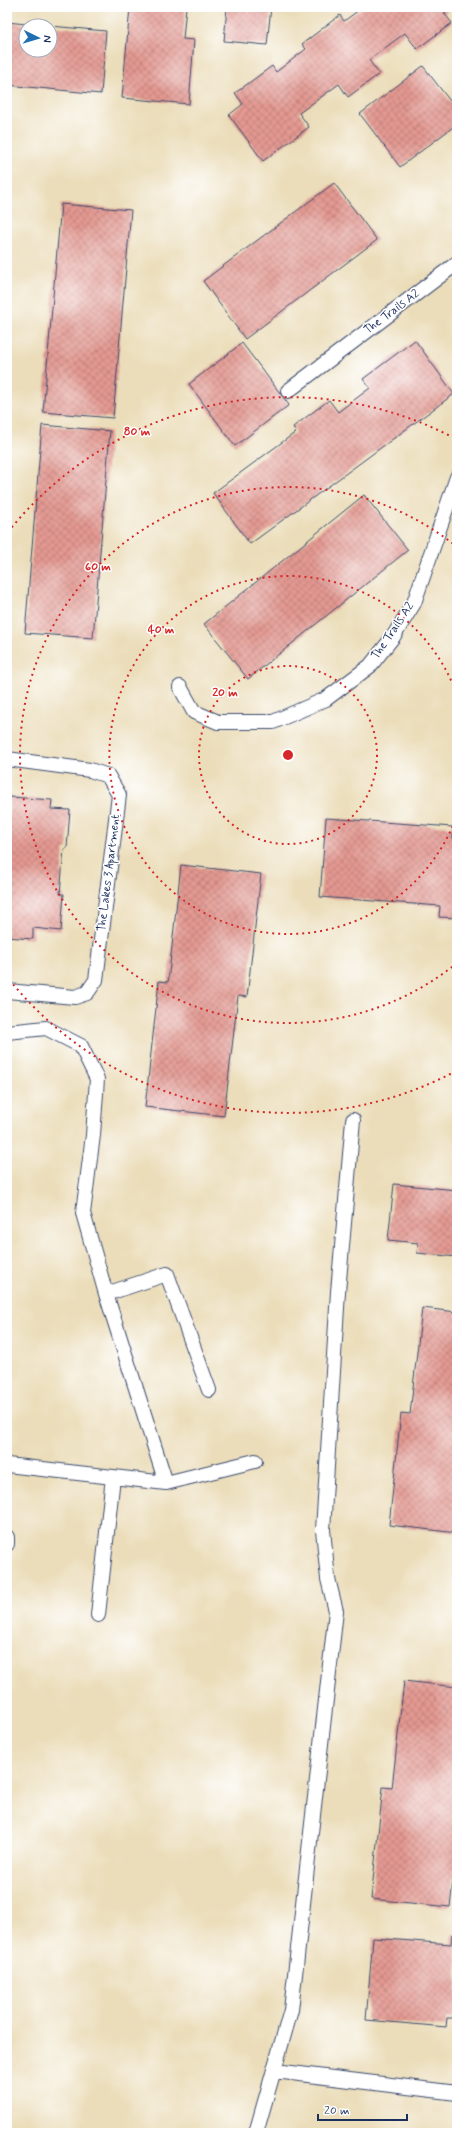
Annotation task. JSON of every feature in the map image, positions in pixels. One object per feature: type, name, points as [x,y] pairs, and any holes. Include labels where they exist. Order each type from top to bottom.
[{"type":"lane","name":"The Trails A2","points":[[288,391],[457,263]]},
{"type":"lane","name":"The Trails A2","points":[[180,687],[194,712],[218,722],[273,722],[326,699],[370,666],[393,637],[414,603],[457,477]]},
{"type":"lane","name":"The Lakes 3 Apartment","points":[[7,759],[90,770],[108,776],[119,795],[96,980],[87,993],[75,997],[7,990]]},
{"type":"lane","points":[[7,1032],[46,1028],[81,1046],[97,1079],[93,1135],[83,1213],[106,1294],[166,1483]]},
{"type":"lane","points":[[256,2133],[275,2071],[290,2010],[336,1611],[328,1579],[323,1530],[338,1292],[354,1120]]},
{"type":"lane","points":[[106,1294],[167,1274],[209,1390]]},
{"type":"lane","points":[[7,1464],[166,1483],[254,1461]]},
{"type":"lane","points":[[98,1615],[113,1477]]},
{"type":"lane","points":[[7,1537],[7,1544]]},
{"type":"lane","points":[[275,2071],[457,2093]]},
{"type":"building","points":[[130,7],[186,7],[183,39],[194,40],[189,104],[122,98]]},
{"type":"building","points":[[227,7],[271,7],[267,45],[224,41]]},
{"type":"building","points":[[363,7],[452,7],[444,13],[452,23],[417,49],[405,33],[369,60],[379,74],[348,97],[339,84],[299,113],[309,127],[263,161],[229,115],[243,104],[235,93],[272,66],[276,72],[306,49],[302,44],[340,15],[344,21]]},
{"type":"building","points":[[7,22],[18,23],[18,58],[58,58],[58,27],[106,31],[101,94],[7,85]]},
{"type":"building","points":[[423,66],[457,110],[457,124],[400,167],[360,114]]},
{"type":"building","points":[[334,183],[377,240],[245,339],[203,281]]},
{"type":"building","points":[[61,204],[131,210],[113,418],[43,412]]},
{"type":"building","points":[[415,340],[454,394],[250,544],[213,493],[296,432],[293,427],[329,400],[338,412],[370,388],[363,379]]},
{"type":"building","points":[[242,343],[289,405],[235,446],[189,384]]},
{"type":"building","points":[[42,425],[110,431],[93,638],[25,633]]},
{"type":"building","points":[[364,495],[408,550],[248,679],[204,624]]},
{"type":"building","points":[[10,797],[52,800],[51,809],[70,810],[67,848],[64,849],[60,894],[64,894],[61,931],[33,928],[33,939],[7,937],[7,830]]},
{"type":"building","points":[[326,818],[453,827],[453,838],[457,838],[457,918],[439,917],[440,906],[320,897]]},
{"type":"building","points":[[181,865],[261,874],[247,997],[238,996],[224,1116],[145,1107],[159,981],[168,982]]},
{"type":"building","points":[[394,1184],[457,1190],[457,1257],[417,1253],[418,1243],[388,1240]]},
{"type":"building","points":[[422,1308],[457,1312],[457,1533],[389,1525],[401,1413],[410,1414]]},
{"type":"building","points":[[404,1681],[457,1687],[457,1847],[450,1907],[371,1899],[383,1787],[392,1788]]},
{"type":"building","points":[[452,1934],[457,1934],[457,2018],[447,2018],[446,2027],[366,2020],[373,1938],[451,1944]]}]
